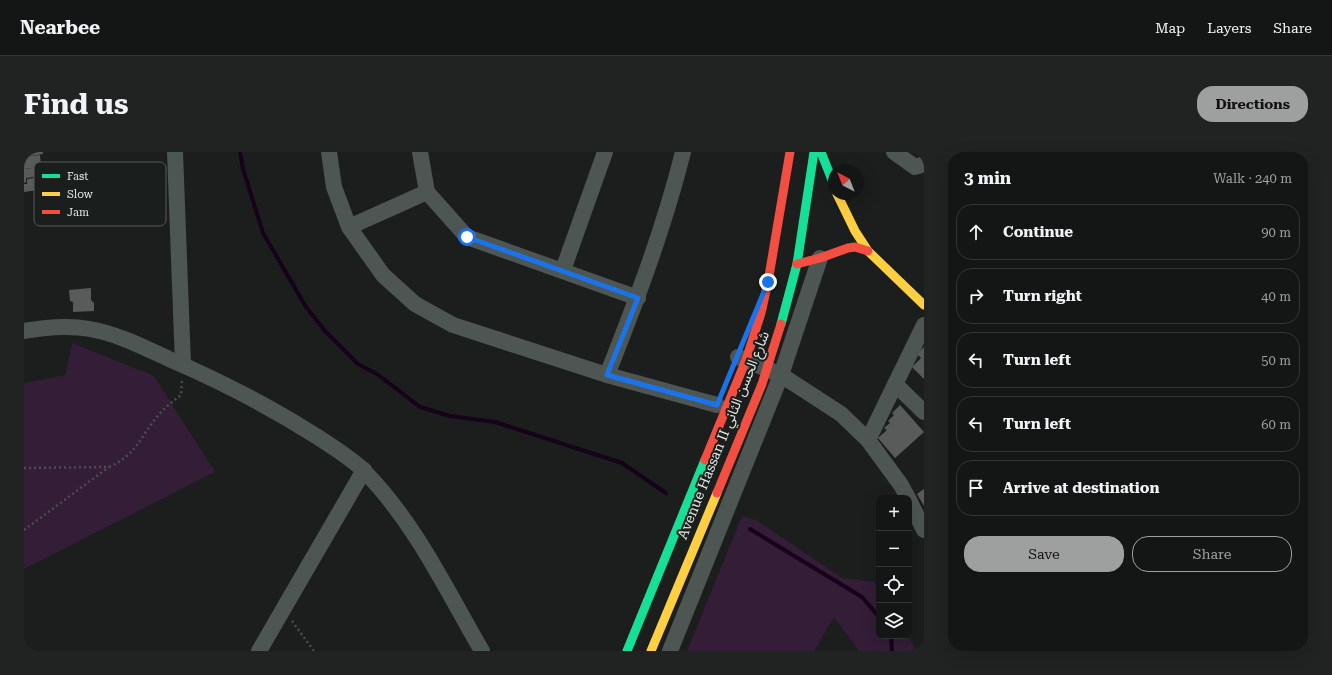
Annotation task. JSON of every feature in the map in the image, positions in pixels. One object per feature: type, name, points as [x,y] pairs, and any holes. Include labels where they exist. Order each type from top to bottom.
[{"type":"main road","points":[[768,282],[790,152]]},
{"type":"main road","name":"Avenue Hassan II شارع الحسن الثاني","points":[[651,651],[774,372],[776,343],[797,264],[814,152]]},
{"type":"main road","points":[[822,152],[828,168]]},
{"type":"main road","points":[[840,200],[855,231],[868,252],[924,305]]},
{"type":"main road","points":[[772,254],[775,259],[782,264],[797,264],[848,248],[855,247],[868,252]]},
{"type":"main road","name":"Avenue Hassan II شارع الحسن الثاني","points":[[627,651],[742,359]]},
{"type":"street","points":[[175,152],[183,365]]},
{"type":"street","points":[[329,152],[334,187],[349,228],[383,275],[415,304],[453,325],[607,375],[717,405]]},
{"type":"street","points":[[420,152],[427,192],[467,237],[638,298]]},
{"type":"street","points":[[563,270],[605,152]]},
{"type":"street","points":[[607,375],[638,298],[673,193],[683,152]]},
{"type":"street","points":[[894,152],[915,167],[924,164]]},
{"type":"street","points":[[349,228],[427,192]]},
{"type":"street","points":[[670,651],[774,372],[820,258]]},
{"type":"street","points":[[616,651],[717,405],[742,359],[768,282]]},
{"type":"street","points":[[868,440],[924,325]]},
{"type":"street","points":[[24,331],[47,327],[90,329],[123,338],[218,381],[298,425],[329,445],[364,470],[390,501],[420,542],[482,651]]},
{"type":"street","points":[[742,359],[774,372],[841,414],[868,440],[901,485],[906,495]]},
{"type":"street","points":[[895,384],[924,412]]},
{"type":"street","points":[[259,651],[364,470]]},
{"type":"street","points":[[912,507],[924,530]]},
{"type":"path","points":[[24,530],[109,467],[128,456],[138,446],[155,419],[170,403],[181,395],[183,365]]},
{"type":"path","points":[[24,468],[109,467]]},
{"type":"path","points":[[283,609],[314,651]]},
{"type":"shaded area","points":[[72,343],[154,376],[215,472],[24,569],[24,383],[65,375]]},
{"type":"shaded area","points":[[742,516],[756,520],[842,578],[874,582],[876,585],[876,639],[910,639],[917,651],[859,651],[834,617],[814,651],[687,651]]},
{"type":"building","points":[[24,152],[43,152],[43,154],[24,157]]},
{"type":"building","points":[[40,155],[41,162],[34,162],[34,168],[24,169],[24,157]]},
{"type":"building","points":[[34,168],[34,177],[26,178],[26,182],[24,183],[24,169]]},
{"type":"building","points":[[34,178],[34,191],[24,192],[24,184],[27,184],[27,179]]},
{"type":"building","points":[[91,288],[91,300],[94,303],[94,311],[73,312],[73,302],[70,301],[69,290]]},
{"type":"building","points":[[924,347],[924,379],[912,367],[921,358],[917,354]]},
{"type":"building","points":[[900,405],[924,432],[895,458],[878,438],[887,430],[884,428],[890,423],[888,421],[894,415],[892,413]]},
{"type":"building","points":[[924,489],[924,506],[917,494]]},
{"type":"waterway","points":[[240,152],[243,169],[263,233],[306,307],[325,331],[358,364],[377,374],[420,407],[450,416],[495,422],[622,463],[666,493]]},
{"type":"waterway","points":[[750,529],[862,597],[876,613]]},
{"type":"waterway","points":[[891,639],[892,651]]},
{"type":"traffic: fast","points":[[781,324],[797,264],[814,152]]},
{"type":"traffic: fast","points":[[821,152],[828,170]]},
{"type":"traffic: fast","points":[[627,651],[705,460]]},
{"type":"traffic: slow","points":[[840,200],[855,231],[868,251],[924,305]]},
{"type":"traffic: slow","points":[[651,651],[717,493]]},
{"type":"traffic: jam","points":[[705,460],[746,360],[761,313],[768,282],[790,152]]},
{"type":"traffic: jam","points":[[797,264],[848,248],[855,247],[868,251]]},
{"type":"traffic: jam","points":[[717,493],[762,384],[781,324]]},
{"type":"route","points":[[467,237],[638,298],[607,375],[717,405],[768,282]]}]
